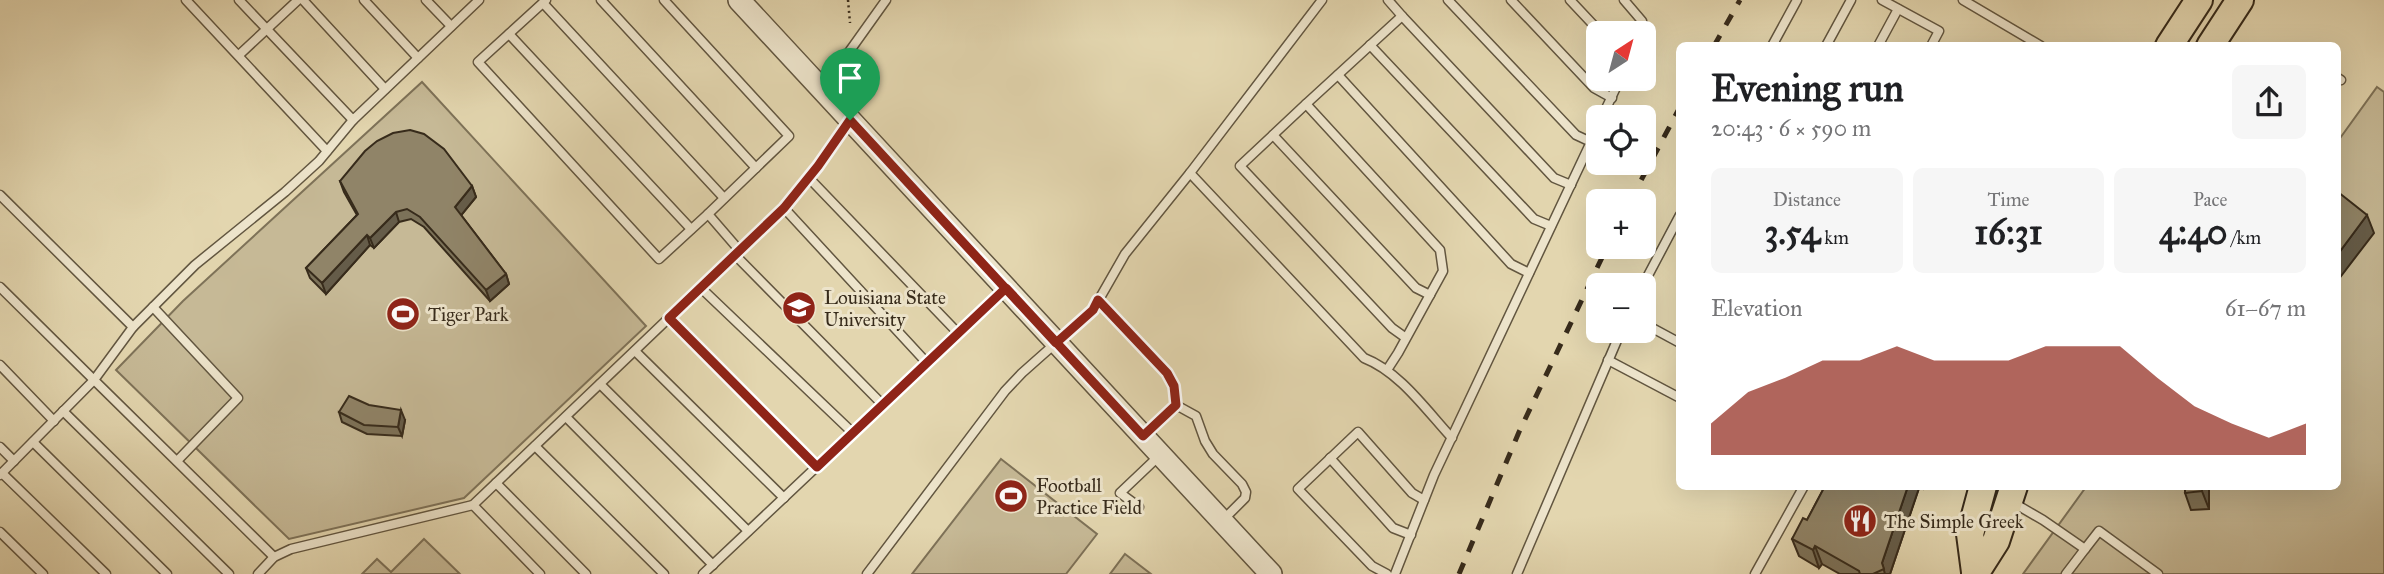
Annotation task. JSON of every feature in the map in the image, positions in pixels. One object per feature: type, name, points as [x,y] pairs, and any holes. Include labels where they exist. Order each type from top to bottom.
[{"type":"main road","points":[[2172,42],[2199,0]]},
{"type":"main road","points":[[2213,42],[2240,0]]},
{"type":"main road","points":[[1975,573],[1970,534],[1982,490]]},
{"type":"main road","points":[[1975,573],[1996,541],[2012,494]]},
{"type":"street","points":[[739,0],[1268,573]]},
{"type":"lane","points":[[187,0],[327,151]]},
{"type":"lane","points":[[239,0],[352,120]]},
{"type":"lane","points":[[239,55],[300,0],[385,89]]},
{"type":"lane","points":[[364,0],[418,58]]},
{"type":"lane","points":[[426,0],[451,26]]},
{"type":"lane","points":[[106,574],[1,474],[94,380],[133,327],[195,265],[285,192],[327,151],[352,120],[479,0]]},
{"type":"lane","points":[[601,0],[756,168]]},
{"type":"lane","points":[[664,0],[789,136],[708,214],[659,259],[478,62],[544,1],[724,198]]},
{"type":"lane","points":[[822,90],[886,0]]},
{"type":"lane","points":[[867,574],[1005,391],[1093,310],[1125,254],[1322,0]]},
{"type":"lane","points":[[1388,0],[1554,178],[1571,185]]},
{"type":"lane","points":[[1448,0],[1576,135],[1586,140]]},
{"type":"lane","points":[[1511,0],[1594,88],[1612,98]]},
{"type":"lane","points":[[1570,0],[1590,21]]},
{"type":"lane","points":[[1624,0],[1642,21]]},
{"type":"lane","points":[[1774,42],[1797,0]]},
{"type":"lane","points":[[1828,42],[1851,0]]},
{"type":"lane","points":[[1882,0],[1939,31],[1933,42]]},
{"type":"lane","points":[[1963,0],[2034,42]]},
{"type":"lane","points":[[1880,42],[1898,9]]},
{"type":"lane","points":[[1402,16],[1240,166],[1392,328],[1406,338]]},
{"type":"lane","points":[[509,34],[691,229]]},
{"type":"lane","points":[[1370,46],[1534,219],[1551,226]]},
{"type":"lane","points":[[1338,75],[1511,264],[1529,273]]},
{"type":"lane","points":[[1608,105],[1615,91]]},
{"type":"lane","points":[[1306,104],[1440,250],[1443,271],[1387,370]]},
{"type":"lane","points":[[258,574],[274,557],[291,549],[473,505],[784,208],[850,120]]},
{"type":"lane","points":[[1273,135],[1416,288],[1430,295]]},
{"type":"lane","points":[[1395,574],[1451,438],[1586,153]]},
{"type":"lane","points":[[1190,173],[1364,358],[1387,370],[1451,438]]},
{"type":"lane","points":[[808,178],[958,333]]},
{"type":"lane","points":[[0,195],[133,327]]},
{"type":"lane","points":[[784,208],[927,363]]},
{"type":"lane","points":[[708,214],[738,253],[883,405]]},
{"type":"lane","points":[[1649,273],[1676,223]]},
{"type":"lane","points":[[0,287],[274,557]]},
{"type":"lane","points":[[701,288],[853,433]]},
{"type":"lane","points":[[703,574],[1006,288]]},
{"type":"lane","points":[[1098,300],[1167,373],[1174,386],[1176,405]]},
{"type":"lane","points":[[153,307],[238,398],[177,461]]},
{"type":"lane","points":[[669,318],[817,467]]},
{"type":"lane","points":[[1656,330],[1676,342]]},
{"type":"lane","points":[[1517,574],[1616,343]]},
{"type":"lane","points":[[635,351],[784,498]]},
{"type":"lane","points":[[1608,360],[1676,396]]},
{"type":"lane","points":[[0,365],[54,421]]},
{"type":"lane","points":[[600,384],[748,531]]},
{"type":"lane","points":[[1143,436],[1176,405]]},
{"type":"lane","points":[[1176,405],[1196,416],[1213,454],[1242,484],[1246,492],[1245,498],[1222,521]]},
{"type":"lane","points":[[63,411],[229,574]]},
{"type":"lane","points":[[566,417],[713,565]]},
{"type":"lane","points":[[1387,574],[1372,566],[1298,489],[1358,432],[1412,494],[1424,500]]},
{"type":"lane","points":[[33,442],[167,574]]},
{"type":"lane","points":[[535,446],[664,574]]},
{"type":"lane","points":[[0,447],[14,461]]},
{"type":"lane","points":[[1139,507],[1120,493],[1160,455]]},
{"type":"lane","points":[[1330,458],[1393,528],[1411,535]]},
{"type":"lane","points":[[496,484],[586,574]]},
{"type":"lane","points":[[1755,574],[1802,490]]},
{"type":"lane","points":[[2012,494],[2085,550]]},
{"type":"lane","points":[[473,505],[540,574]]},
{"type":"lane","points":[[2066,574],[2099,531],[2158,574]]},
{"type":"lane","points":[[0,532],[43,574]]},
{"type":"path","points":[[848,0],[850,23]]},
{"type":"shaded area","name":"Tiger Park","points":[[422,82],[646,326],[464,498],[289,539],[116,370],[183,301]]},
{"type":"shaded area","points":[[2377,87],[2384,92],[2384,574],[2023,574],[2084,490],[2341,490],[2341,137]]},
{"type":"shaded area","name":"Football Practice Field","points":[[1001,459],[1097,534],[1066,574],[912,574]]},
{"type":"shaded area","points":[[424,539],[460,574],[362,574],[377,559],[391,572]]},
{"type":"shaded area","name":"Football Practice Field","points":[[1125,554],[1151,574],[1110,574]]},
{"type":"building","points":[[410,130],[424,134],[444,149],[472,186],[455,207],[506,274],[486,290],[420,217],[407,209],[396,212],[370,238],[367,235],[322,283],[306,268],[358,214],[340,181],[377,141],[393,133]]},
{"type":"building","points":[[2341,194],[2367,215],[2341,250]]},
{"type":"building","points":[[349,396],[369,405],[401,410],[398,427],[364,425],[339,412]]},
{"type":"building","points":[[1823,490],[1907,490],[1882,563],[1884,569],[1873,574],[1860,574],[1815,546],[1813,550],[1792,539],[1803,518],[1807,520]]},
{"type":"building","points":[[2185,490],[2202,490],[2202,491],[2185,493]]},
{"type":"railway","points":[[1716,42],[1740,0]]},
{"type":"railway","points":[[1636,189],[1676,115]]},
{"type":"railway","points":[[1459,574],[1519,432],[1601,259]]},
{"type":"place","name":"Louisiana State University","points":[[799,308]]},
{"type":"place","name":"Tiger Park","points":[[403,314]]},
{"type":"place","name":"Football Practice Field","points":[[1011,496]]},
{"type":"place","name":"The Simple Greek","points":[[1860,521]]},
{"type":"route","points":[[850,120],[784,208],[669,318],[817,467],[927,363],[1006,288],[1100,390],[1143,436],[1176,405],[1174,386],[1167,373],[1098,300],[1093,310],[1075,328],[1056,343],[850,120]]}]
